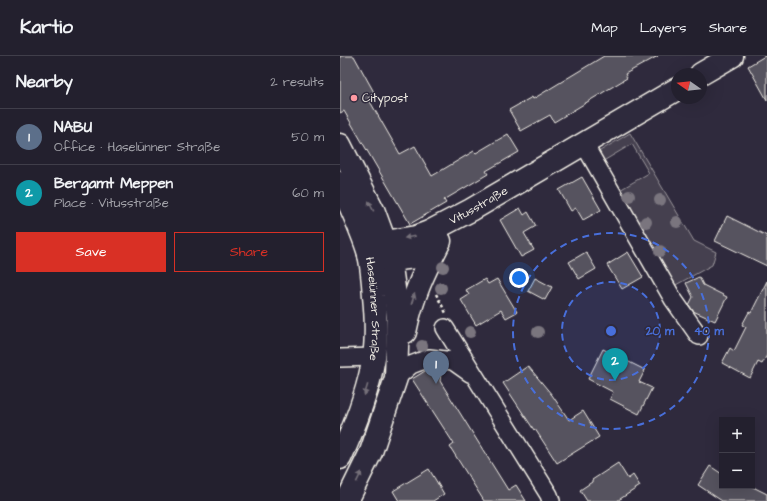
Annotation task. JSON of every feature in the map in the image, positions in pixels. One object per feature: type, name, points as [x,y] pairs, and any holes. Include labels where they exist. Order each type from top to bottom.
[{"type":"street","points":[[707,71],[732,56]]},
{"type":"street","name":"Vitusstraße","points":[[382,252],[429,232],[471,210],[671,93]]},
{"type":"street","points":[[584,144],[673,299],[699,336]]},
{"type":"street","name":"Haselünner Straße","points":[[340,145],[374,212],[398,317],[396,378],[371,452],[347,501]]},
{"type":"street","name":"Haselünner Straße","points":[[340,183],[363,236],[382,252]]},
{"type":"street","points":[[382,252],[421,256],[440,241],[471,210]]},
{"type":"street","points":[[396,378],[405,329],[413,297],[440,241]]},
{"type":"street","name":"Haselünner Straße","points":[[340,458],[353,430],[367,387],[374,357],[376,333],[373,280],[382,252]]},
{"type":"street","points":[[445,328],[549,495],[551,501]]},
{"type":"street","points":[[340,358],[374,357]]},
{"type":"street","points":[[396,378],[411,365],[429,358],[453,361],[475,377]]},
{"type":"path","points":[[435,293],[446,312],[445,328]]},
{"type":"shaded area","points":[[630,133],[694,241],[716,252],[712,265],[674,286],[618,191],[649,173],[632,144],[600,163],[595,154]]},
{"type":"building","points":[[340,56],[354,56],[375,94],[368,98],[400,154],[415,146],[432,176],[474,151],[476,153],[508,134],[519,152],[486,171],[488,174],[444,200],[446,203],[410,224],[344,111],[340,113]]},
{"type":"building","points":[[604,56],[658,56],[625,74],[627,78],[554,122],[550,115],[521,131],[509,110],[532,97],[533,99]]},
{"type":"building","points":[[767,56],[767,100],[748,66]]},
{"type":"building","points":[[582,177],[601,210],[583,220],[576,208],[571,211],[559,190]]},
{"type":"building","points":[[520,208],[524,215],[528,212],[536,226],[524,233],[534,250],[521,257],[500,220]]},
{"type":"building","points":[[727,216],[767,236],[767,266],[715,241]]},
{"type":"building","points":[[586,252],[596,269],[579,279],[569,262]]},
{"type":"building","points":[[628,252],[643,277],[622,289],[607,265]]},
{"type":"building","points":[[699,277],[703,285],[727,297],[715,321],[693,311],[689,305],[693,297],[686,283]]},
{"type":"building","points":[[535,278],[552,287],[545,300],[528,291]]},
{"type":"building","points":[[485,279],[488,284],[497,279],[517,312],[506,318],[501,310],[476,325],[461,300],[469,295],[466,290]]},
{"type":"building","points":[[767,281],[767,355],[762,364],[758,362],[750,378],[722,363],[730,348],[734,351],[746,327],[742,325],[749,312],[751,313]]},
{"type":"building","points":[[603,349],[645,370],[639,382],[652,388],[639,414],[610,399],[613,392],[588,379]]},
{"type":"building","points":[[528,366],[552,395],[569,420],[583,411],[599,437],[557,463],[503,383]]},
{"type":"building","points":[[430,368],[438,369],[441,374],[440,381],[508,490],[516,485],[526,501],[484,501],[450,447],[454,444],[412,379]]},
{"type":"building","points":[[618,463],[628,479],[633,475],[640,486],[617,501],[587,501],[580,490],[592,482],[592,480]]},
{"type":"building","points":[[710,466],[719,472],[719,489],[755,488],[767,494],[767,501],[722,501],[698,485]]},
{"type":"building","points":[[429,469],[444,494],[433,501],[399,501],[393,491]]},
{"type":"place","name":"Citypost","points":[[354,98]]},
{"type":"place","name":"Bergamt Meppen","points":[[615,381]]},
{"type":"place","name":"NABU","points":[[436,384]]}]
